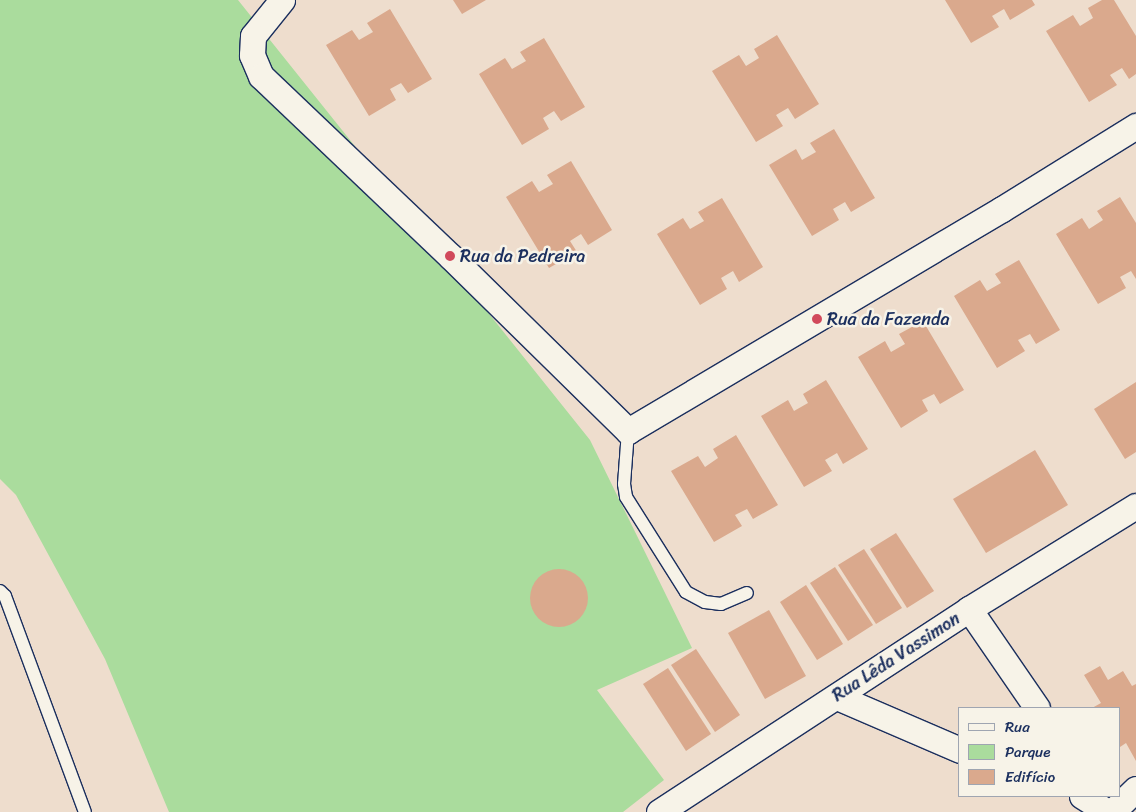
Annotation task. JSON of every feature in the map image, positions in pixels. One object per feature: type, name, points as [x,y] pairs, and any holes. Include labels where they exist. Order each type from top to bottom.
[{"type":"street","points":[[282,0],[253,36],[252,55],[261,76],[450,256],[628,432],[1002,209],[1136,126]]},
{"type":"street","name":"Rua Lêda Vassimon","points":[[659,812],[969,609],[1136,506]]},
{"type":"street","points":[[969,609],[1036,707]]},
{"type":"street","points":[[837,696],[958,749]]},
{"type":"street","points":[[1086,797],[1110,812],[1136,789]]},
{"type":"lane","points":[[628,432],[624,484],[626,497],[686,592],[705,602],[721,604],[747,593]]},
{"type":"lane","points":[[0,591],[5,596],[84,812]]},
{"type":"green space","points":[[0,0],[238,0],[590,440],[692,648],[597,690],[664,780],[623,812],[169,812],[105,659],[16,495],[0,479]]},
{"type":"building","points":[[453,0],[486,0],[462,14]]},
{"type":"building","points":[[945,0],[1032,0],[1035,5],[1010,20],[1004,9],[992,16],[999,27],[971,43]]},
{"type":"building","points":[[1102,0],[1114,0],[1136,36],[1136,74],[1129,79],[1122,68],[1110,75],[1117,85],[1089,102],[1046,31],[1073,15],[1080,26],[1093,18],[1088,8]]},
{"type":"building","points":[[390,9],[432,79],[408,93],[401,83],[390,89],[396,100],[369,116],[326,45],[352,30],[359,40],[373,32],[367,23]]},
{"type":"building","points":[[777,35],[819,104],[795,119],[788,108],[776,115],[783,126],[756,142],[712,71],[739,55],[746,66],[759,58],[754,49]]},
{"type":"building","points":[[544,38],[585,107],[561,121],[554,111],[543,118],[549,129],[522,145],[479,74],[505,58],[512,69],[526,61],[520,52]]},
{"type":"building","points":[[834,129],[875,198],[851,212],[845,202],[833,209],[839,220],[812,236],[769,165],[796,149],[802,160],[816,152],[810,143]]},
{"type":"building","points":[[571,161],[612,230],[588,245],[581,234],[570,241],[577,252],[549,268],[506,197],[532,181],[539,192],[553,184],[547,175]]},
{"type":"building","points":[[1120,197],[1136,223],[1136,279],[1131,271],[1120,277],[1126,288],[1098,304],[1056,234],[1082,218],[1089,229],[1103,220],[1097,211]]},
{"type":"building","points":[[722,198],[763,267],[739,282],[733,271],[721,278],[727,289],[700,305],[657,234],[683,218],[690,229],[704,221],[698,212]]},
{"type":"building","points":[[1019,260],[1060,330],[1036,344],[1030,334],[1018,340],[1025,351],[997,368],[954,296],[980,280],[987,291],[1001,283],[995,274]]},
{"type":"building","points":[[923,321],[964,390],[940,404],[934,394],[922,400],[928,411],[901,428],[858,357],[885,341],[891,352],[905,344],[899,334]]},
{"type":"building","points":[[826,380],[868,449],[843,464],[837,453],[825,460],[832,471],[804,487],[761,416],[788,400],[794,411],[808,403],[803,394]]},
{"type":"building","points":[[1136,382],[1136,452],[1125,459],[1094,409]]},
{"type":"building","points":[[736,435],[778,505],[753,519],[747,509],[735,515],[742,526],[714,542],[671,471],[698,456],[705,467],[718,458],[713,449]]},
{"type":"building","points":[[1035,450],[1068,505],[986,553],[953,499]]},
{"type":"building","points":[[896,533],[934,591],[907,608],[870,549]]},
{"type":"building","points":[[864,549],[902,608],[876,624],[838,565]]},
{"type":"building","points":[[835,567],[873,625],[848,641],[810,583]]},
{"type":"building","points":[[553,569],[565,569],[580,577],[588,592],[588,604],[580,619],[565,627],[553,627],[538,619],[530,604],[530,592],[538,577]]},
{"type":"building","points":[[806,585],[843,644],[817,660],[780,602]]},
{"type":"building","points":[[769,610],[806,676],[765,699],[728,633]]},
{"type":"building","points":[[696,649],[740,715],[715,732],[671,665]]},
{"type":"building","points":[[1100,666],[1108,680],[1123,671],[1132,686],[1136,684],[1136,761],[1126,743],[1121,746],[1121,707],[1094,707],[1101,703],[1084,675]]},
{"type":"building","points":[[668,668],[711,734],[686,751],[643,684]]},
{"type":"place","name":"Rua da Pedreira","points":[[450,256]]},
{"type":"place","name":"Rua da Fazenda","points":[[817,319]]}]
